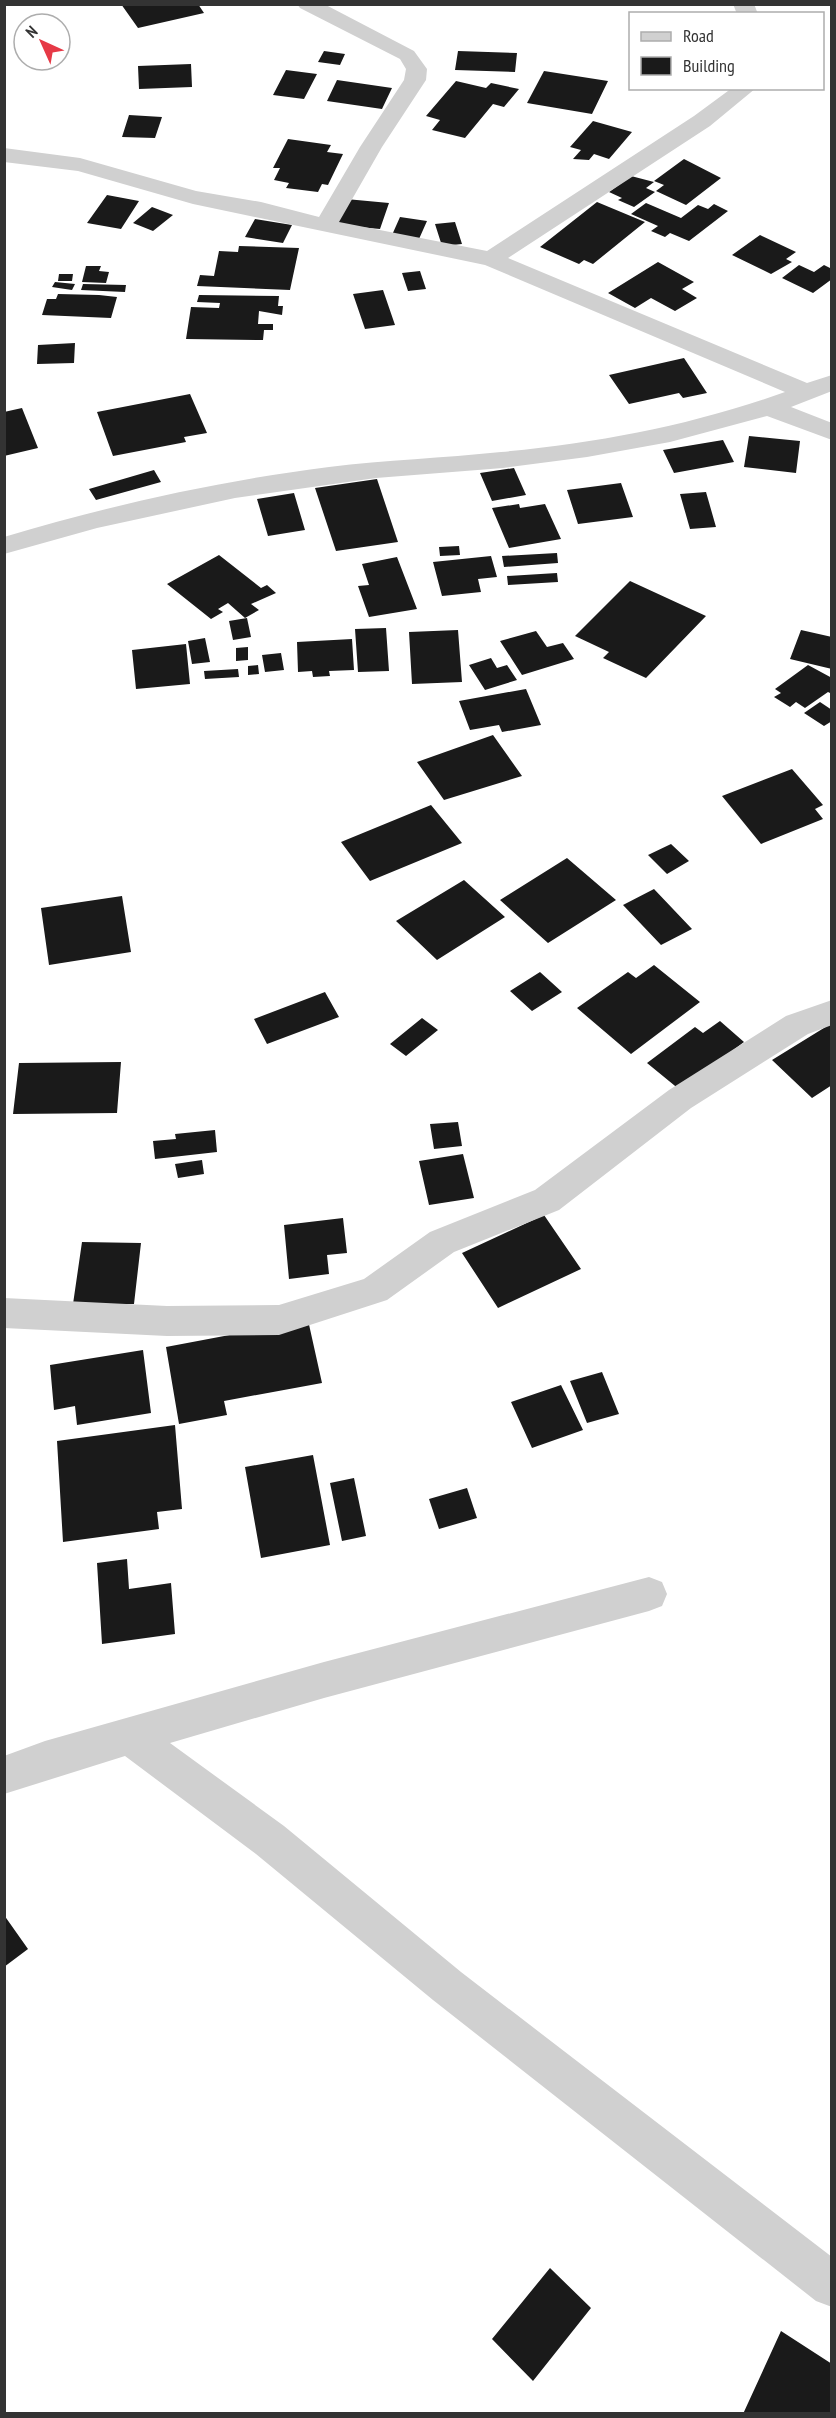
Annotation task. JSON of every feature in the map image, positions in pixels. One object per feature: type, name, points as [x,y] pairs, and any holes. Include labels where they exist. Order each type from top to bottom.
[{"type":"street","points":[[307,4],[407,55],[417,68],[415,80],[331,211],[325,226]]},
{"type":"street","points":[[491,259],[702,121],[743,90]]},
{"type":"street","points":[[4,155],[80,165],[193,197],[261,209],[325,226],[491,259],[808,393]]},
{"type":"street","points":[[4,546],[44,533],[234,488],[377,470],[504,460],[664,436],[770,408],[831,382]]},
{"type":"street","points":[[770,408],[831,432]]},
{"type":"street","points":[[4,1313],[166,1321],[279,1320],[375,1290],[442,1242],[547,1200],[680,1099],[796,1024],[831,1012]]},
{"type":"street","points":[[4,1775],[45,1760],[324,1680],[649,1594]]},
{"type":"street","points":[[130,1736],[270,1840],[447,1986],[831,2284]]},
{"type":"building","points":[[121,4],[198,4],[204,13],[138,28]]},
{"type":"building","points":[[324,51],[345,54],[340,65],[318,62]]},
{"type":"building","points":[[458,51],[517,53],[515,72],[455,70]]},
{"type":"building","points":[[191,64],[192,87],[139,89],[138,66]]},
{"type":"building","points":[[286,70],[317,74],[304,99],[273,95]]},
{"type":"building","points":[[544,71],[608,81],[592,114],[527,103]]},
{"type":"building","points":[[337,80],[392,88],[382,109],[327,101]]},
{"type":"building","points":[[456,81],[486,88],[491,83],[519,89],[504,107],[493,104],[465,138],[432,130],[440,120],[426,116]]},
{"type":"building","points":[[129,115],[162,117],[155,138],[122,137]]},
{"type":"building","points":[[593,121],[632,132],[609,159],[594,154],[589,160],[573,159],[581,150],[570,147]]},
{"type":"building","points":[[288,139],[331,145],[327,152],[343,154],[328,185],[322,184],[318,192],[286,188],[289,183],[274,180],[280,168],[273,168]]},
{"type":"building","points":[[684,159],[721,178],[686,205],[656,191],[664,185],[654,181]]},
{"type":"building","points":[[631,176],[654,182],[646,188],[655,192],[634,207],[618,200],[622,198],[609,192]]},
{"type":"building","points":[[107,195],[139,201],[121,229],[87,223]]},
{"type":"building","points":[[346,199],[389,203],[380,229],[336,225]]},
{"type":"building","points":[[597,202],[645,222],[593,264],[584,260],[579,264],[540,247]]},
{"type":"building","points":[[646,203],[681,218],[698,205],[708,209],[714,204],[728,211],[689,241],[670,233],[665,237],[651,231],[658,226],[631,214]]},
{"type":"building","points":[[152,207],[173,215],[153,231],[133,223]]},
{"type":"building","points":[[400,217],[427,221],[419,239],[392,235]]},
{"type":"building","points":[[255,219],[292,225],[283,243],[245,237]]},
{"type":"building","points":[[455,222],[462,244],[442,246],[435,224]]},
{"type":"building","points":[[760,235],[796,252],[786,259],[792,262],[771,274],[732,255]]},
{"type":"building","points":[[239,246],[299,248],[290,290],[197,286],[200,275],[214,276],[219,251],[238,252]]},
{"type":"building","points":[[658,262],[694,282],[682,289],[697,298],[675,311],[651,298],[635,308],[608,293]]},
{"type":"building","points":[[799,265],[814,272],[824,265],[832,269],[832,279],[813,293],[782,278]]},
{"type":"building","points":[[86,266],[101,266],[99,271],[109,272],[106,283],[82,282]]},
{"type":"building","points":[[420,271],[426,289],[408,291],[402,273]]},
{"type":"building","points":[[59,274],[73,274],[72,281],[58,281]]},
{"type":"building","points":[[55,282],[75,284],[72,290],[52,287]]},
{"type":"building","points":[[83,284],[126,285],[125,292],[81,290]]},
{"type":"building","points":[[383,290],[395,325],[365,329],[353,294]]},
{"type":"building","points":[[58,294],[117,297],[111,318],[42,315],[47,299],[56,299]]},
{"type":"building","points":[[199,295],[279,296],[278,306],[283,306],[282,315],[259,311],[258,324],[273,324],[273,330],[264,330],[263,340],[186,339],[191,307],[219,308],[220,303],[197,302]]},
{"type":"building","points":[[75,343],[74,363],[37,364],[38,345]]},
{"type":"building","points":[[684,358],[707,393],[683,398],[679,393],[629,404],[609,375]]},
{"type":"building","points":[[190,394],[207,433],[184,437],[186,442],[113,456],[97,412]]},
{"type":"building","points":[[22,408],[38,448],[4,456],[4,412]]},
{"type":"building","points":[[749,436],[800,441],[796,473],[744,467]]},
{"type":"building","points":[[723,440],[734,462],[674,473],[663,450]]},
{"type":"building","points":[[514,468],[526,495],[492,501],[480,473]]},
{"type":"building","points":[[154,470],[161,482],[96,500],[89,489]]},
{"type":"building","points":[[377,479],[398,542],[336,551],[315,488]]},
{"type":"building","points":[[621,483],[633,517],[578,524],[567,490]]},
{"type":"building","points":[[706,492],[716,527],[690,529],[680,494]]},
{"type":"building","points":[[294,493],[305,530],[268,536],[257,499]]},
{"type":"building","points":[[519,504],[520,508],[545,504],[561,539],[509,548],[492,508]]},
{"type":"building","points":[[459,546],[460,555],[440,556],[439,547]]},
{"type":"building","points":[[557,553],[558,563],[504,567],[502,556]]},
{"type":"building","points":[[219,555],[261,588],[267,585],[276,593],[251,604],[259,610],[245,618],[228,603],[218,609],[223,612],[211,619],[167,584]]},
{"type":"building","points":[[491,556],[497,577],[478,579],[481,592],[442,596],[433,562]]},
{"type":"building","points":[[397,557],[417,609],[369,617],[358,586],[369,585],[362,564]]},
{"type":"building","points":[[557,573],[558,582],[508,585],[507,576]]},
{"type":"building","points":[[630,581],[706,616],[646,678],[603,658],[609,652],[575,636]]},
{"type":"building","points":[[247,618],[251,637],[233,640],[229,621]]},
{"type":"building","points":[[386,628],[389,671],[358,672],[355,629]]},
{"type":"building","points":[[458,630],[462,682],[412,684],[409,632]]},
{"type":"building","points":[[801,630],[832,637],[832,669],[790,659]]},
{"type":"building","points":[[536,631],[547,647],[563,643],[574,659],[522,675],[500,641]]},
{"type":"building","points":[[205,638],[210,662],[192,664],[188,641]]},
{"type":"building","points":[[352,639],[354,670],[329,671],[330,676],[313,677],[312,671],[298,672],[297,642]]},
{"type":"building","points":[[186,644],[190,684],[136,689],[132,650]]},
{"type":"building","points":[[248,647],[248,660],[236,661],[236,648]]},
{"type":"building","points":[[281,653],[284,670],[265,672],[262,655]]},
{"type":"building","points":[[491,658],[497,668],[507,665],[517,680],[485,690],[469,665]]},
{"type":"building","points":[[258,665],[259,674],[248,675],[248,666]]},
{"type":"building","points":[[808,665],[832,678],[832,694],[828,692],[805,708],[796,702],[790,707],[774,697],[781,693],[775,689]]},
{"type":"building","points":[[238,669],[239,677],[205,679],[204,671]]},
{"type":"building","points":[[526,689],[541,725],[502,732],[499,725],[470,730],[459,701]]},
{"type":"building","points":[[820,702],[832,710],[832,721],[824,726],[804,713]]},
{"type":"building","points":[[493,735],[522,776],[444,800],[417,762]]},
{"type":"building","points":[[792,769],[823,805],[815,809],[823,819],[761,844],[722,796]]},
{"type":"building","points":[[431,805],[462,843],[370,881],[341,842]]},
{"type":"building","points":[[671,844],[689,861],[667,874],[648,855]]},
{"type":"building","points":[[567,858],[616,900],[548,943],[500,900]]},
{"type":"building","points":[[464,880],[505,917],[437,960],[396,921]]},
{"type":"building","points":[[654,889],[692,929],[661,945],[623,905]]},
{"type":"building","points":[[122,896],[131,952],[49,965],[41,908]]},
{"type":"building","points":[[654,965],[700,1002],[631,1054],[577,1008],[628,972],[636,978]]},
{"type":"building","points":[[540,972],[562,992],[532,1011],[510,991]]},
{"type":"building","points":[[325,992],[339,1017],[267,1044],[254,1019]]},
{"type":"building","points":[[422,1018],[438,1030],[406,1056],[390,1044]]},
{"type":"building","points":[[720,1021],[744,1042],[680,1090],[647,1063],[695,1027],[703,1033]]},
{"type":"building","points":[[832,1023],[832,1085],[812,1098],[772,1060]]},
{"type":"building","points":[[121,1062],[117,1113],[13,1114],[19,1063]]},
{"type":"building","points":[[458,1122],[462,1146],[434,1149],[430,1124]]},
{"type":"building","points":[[215,1130],[217,1152],[155,1159],[153,1141],[176,1139],[175,1134]]},
{"type":"building","points":[[463,1154],[474,1198],[429,1205],[419,1161]]},
{"type":"building","points":[[202,1160],[204,1174],[178,1178],[175,1164]]},
{"type":"building","points":[[544,1215],[581,1269],[498,1308],[462,1253]]},
{"type":"building","points":[[343,1218],[347,1253],[327,1255],[329,1274],[289,1279],[284,1225]]},
{"type":"building","points":[[82,1242],[141,1243],[134,1304],[73,1304]]},
{"type":"building","points":[[308,1320],[322,1383],[224,1401],[227,1415],[179,1424],[166,1347]]},
{"type":"building","points":[[143,1350],[151,1413],[77,1425],[75,1406],[54,1410],[50,1365]]},
{"type":"building","points":[[602,1372],[619,1414],[587,1423],[570,1381]]},
{"type":"building","points":[[561,1385],[583,1430],[532,1448],[511,1402]]},
{"type":"building","points":[[175,1425],[182,1509],[157,1512],[159,1529],[63,1542],[57,1441]]},
{"type":"building","points":[[313,1455],[330,1545],[261,1558],[245,1467]]},
{"type":"building","points":[[354,1478],[366,1536],[342,1541],[330,1483]]},
{"type":"building","points":[[467,1488],[477,1518],[439,1529],[429,1499]]},
{"type":"building","points":[[127,1559],[129,1589],[171,1583],[175,1634],[102,1644],[97,1563]]},
{"type":"building","points":[[4,1915],[28,1949],[4,1967]]},
{"type":"building","points":[[550,2268],[591,2308],[533,2381],[492,2339]]},
{"type":"building","points":[[781,2331],[832,2364],[832,2414],[743,2414]]}]
